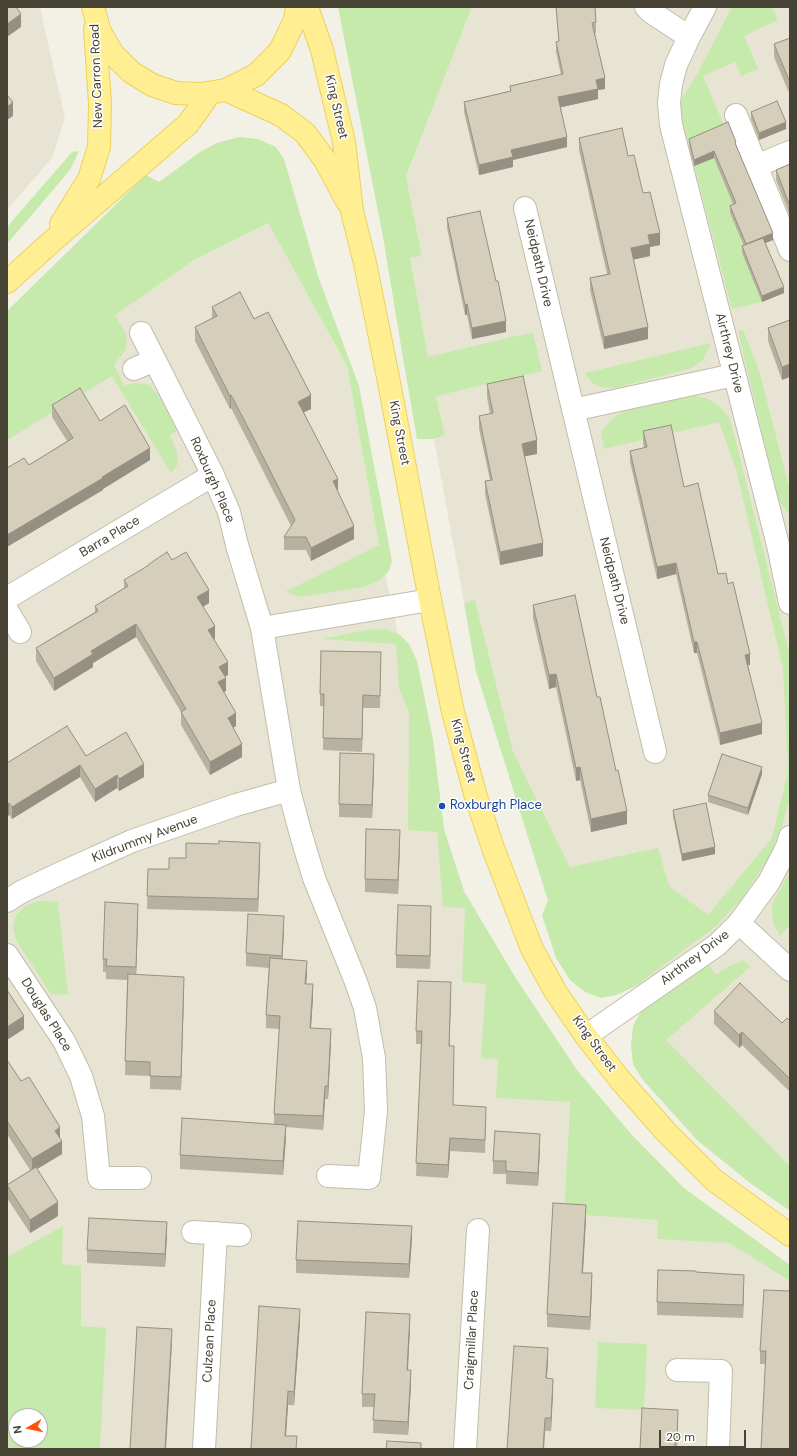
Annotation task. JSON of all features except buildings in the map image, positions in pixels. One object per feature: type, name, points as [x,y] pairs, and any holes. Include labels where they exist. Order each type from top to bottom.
[{"type":"main road","points":[[93,11],[100,32],[113,54],[131,72],[152,85],[176,93],[201,94],[218,91],[256,75],[280,51],[295,20],[297,7]]},
{"type":"main road","name":"King Street","points":[[307,7],[322,50],[344,142],[352,211],[365,263],[430,600],[455,719],[476,797],[493,848],[532,949],[555,990],[586,1036],[621,1081],[666,1132],[714,1180],[790,1235]]},
{"type":"main road","name":"New Carron Road","points":[[49,244],[89,179],[99,147],[100,104],[93,11]]},
{"type":"main road","name":"King Street","points":[[218,91],[281,115],[305,133],[325,160],[352,211]]},
{"type":"main road","name":"New Carron Road","points":[[7,282],[188,124],[218,91]]},
{"type":"street","points":[[646,7],[651,12],[689,37]]},
{"type":"street","name":"Airthrey Drive","points":[[706,7],[689,37],[676,65],[671,84],[669,103],[671,125],[734,375],[784,543],[790,603]]},
{"type":"street","points":[[736,115],[790,250]]},
{"type":"street","points":[[756,166],[790,152]]},
{"type":"street","name":"Neidpath Drive","points":[[525,208],[655,752]]},
{"type":"street","name":"Roxburgh Place","points":[[141,332],[213,475],[229,512],[237,545],[262,628],[289,790],[314,878],[365,1008],[374,1058],[376,1111],[369,1178],[328,1176]]},
{"type":"street","points":[[134,369],[155,360]]},
{"type":"street","points":[[573,410],[734,375]]},
{"type":"street","name":"Barra Place","points":[[7,598],[213,475]]},
{"type":"street","points":[[262,628],[430,600]]},
{"type":"street","points":[[7,610],[20,632]]},
{"type":"street","name":"Kildrummy Avenue","points":[[7,901],[21,892],[54,876],[132,841],[236,805],[289,790]]},
{"type":"street","name":"Airthrey Drive","points":[[586,1036],[717,944],[740,923],[769,882],[787,847],[790,837]]},
{"type":"street","points":[[740,923],[790,970]]},
{"type":"street","name":"Douglas Place","points":[[7,955],[64,1041],[81,1076],[93,1116],[99,1178],[140,1178]]},
{"type":"street","name":"Craigmillar Place","points":[[465,1449],[478,1230]]},
{"type":"street","points":[[193,1232],[240,1235]]},
{"type":"street","name":"Culzean Place","points":[[204,1449],[216,1233]]},
{"type":"street","points":[[677,1370],[721,1370],[718,1449]]},
{"type":"shaded area","points":[[7,7],[40,7],[65,118],[52,158],[7,210]]},
{"type":"shaded area","points":[[472,7],[790,7],[790,1166],[665,1040],[570,867],[513,751],[475,600],[464,603],[434,439],[445,436],[428,358],[410,258],[422,256],[406,176]]},
{"type":"shaded area","points":[[268,223],[347,366],[379,545],[449,873],[570,1102],[564,1214],[658,1220],[729,1243],[790,1281],[790,1449],[7,1449],[7,387],[89,313]]},
{"type":"green space","points":[[338,7],[472,7],[406,176],[422,256],[410,258],[428,357],[533,332],[542,371],[436,396],[445,436],[434,439],[417,439],[383,237]]},
{"type":"green space","points":[[732,7],[772,7],[778,20],[744,36],[758,69],[741,76],[735,62],[703,76],[726,130],[736,210],[746,251],[742,253],[762,302],[732,309],[683,123],[680,101],[696,76]]},
{"type":"green space","points":[[239,137],[258,139],[276,147],[284,159],[319,279],[359,386],[392,561],[389,571],[378,581],[364,587],[301,597],[285,592],[379,545],[347,366],[268,223],[194,260],[115,315],[127,336],[126,349],[114,365],[124,386],[137,383],[150,385],[161,399],[177,431],[170,435],[177,452],[178,464],[171,473],[112,376],[7,440],[7,311],[146,175],[159,182],[200,152],[217,143]]},
{"type":"green space","points":[[79,151],[70,170],[7,244],[7,227],[72,152]]},
{"type":"green space","points":[[743,330],[759,370],[790,491],[790,515],[778,500],[738,331]]},
{"type":"green space","points":[[711,343],[703,360],[692,368],[616,388],[601,387],[592,383],[585,373]]},
{"type":"green space","points":[[690,395],[706,398],[719,406],[730,419],[790,656],[790,797],[782,826],[769,857],[743,897],[715,927],[634,987],[616,995],[601,998],[585,992],[570,980],[556,958],[542,915],[548,901],[476,671],[464,603],[475,600],[513,751],[570,867],[658,848],[669,886],[708,915],[772,838],[788,772],[783,669],[736,469],[719,422],[604,449],[601,432],[612,419],[622,412]]},
{"type":"green space","points":[[386,629],[400,635],[409,644],[417,661],[433,739],[444,829],[464,891],[515,977],[577,1070],[632,1135],[684,1188],[790,1265],[790,1281],[729,1243],[657,1239],[658,1220],[564,1214],[570,1102],[496,1098],[498,1059],[481,1058],[486,984],[462,982],[465,908],[443,907],[437,832],[408,830],[409,711],[399,689],[396,644],[322,639],[367,630]]},
{"type":"green space","points":[[790,872],[790,925],[780,936],[774,925],[772,904]]},
{"type":"green space","points":[[39,901],[58,902],[68,995],[51,994],[16,940],[13,927],[16,915],[25,906]]},
{"type":"green space","points":[[742,961],[751,966],[666,1040],[790,1166],[790,1211],[750,1183],[697,1140],[642,1079],[633,1064],[631,1046],[633,1026],[641,1011],[709,965],[716,975],[727,967]]},
{"type":"green space","points":[[63,1226],[62,1264],[81,1266],[81,1326],[106,1328],[100,1449],[7,1449],[7,1257]]},
{"type":"green space","points":[[598,1342],[647,1344],[644,1410],[595,1408]]},
{"type":"place","name":"Roxburgh Place","points":[[442,806]]}]
